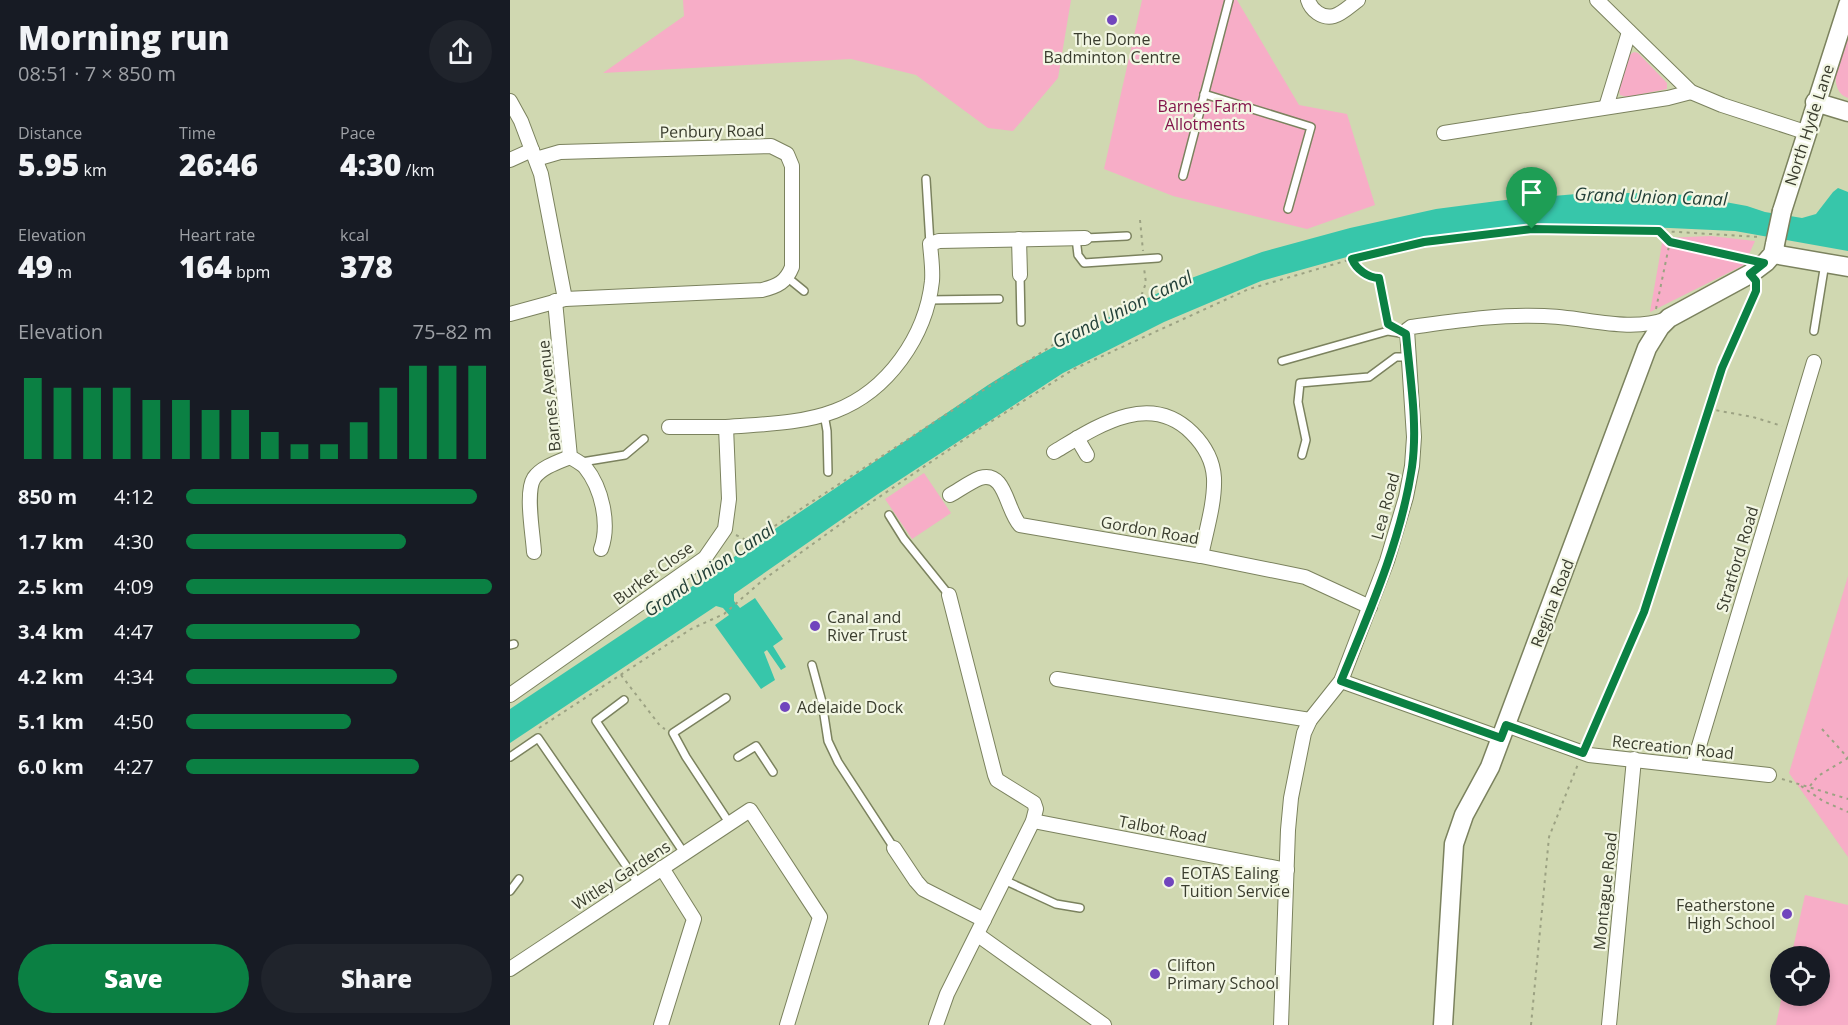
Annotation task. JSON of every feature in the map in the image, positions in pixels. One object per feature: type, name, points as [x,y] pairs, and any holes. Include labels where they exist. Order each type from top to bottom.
[{"type":"street","points":[[1308,0],[1310,6],[1320,15],[1334,16],[1358,0]]},
{"type":"street","points":[[1598,0],[1691,92],[1722,105],[1805,132]]},
{"type":"street","name":"North Hyde Lane","points":[[1766,255],[1848,5]]},
{"type":"street","points":[[1606,107],[1629,32]]},
{"type":"street","points":[[1444,133],[1668,98],[1691,92]]},
{"type":"street","name":"Barnes Avenue","points":[[510,101],[521,122],[541,174],[560,300],[574,460],[584,465],[594,482],[601,502],[605,538],[602,549]]},
{"type":"street","points":[[1815,102],[1848,112]]},
{"type":"street","name":"Penbury Road","points":[[510,160],[534,154],[560,152],[771,146],[787,154],[792,166],[792,267],[788,278]]},
{"type":"street","points":[[669,427],[726,427],[796,420],[835,411],[868,394],[892,372],[913,343],[926,312],[932,279],[930,244],[939,241],[1081,238]]},
{"type":"street","points":[[1019,239],[1020,275]]},
{"type":"street","points":[[1766,255],[1848,267]]},
{"type":"street","name":"Regina Road","points":[[1443,1025],[1454,844],[1464,815],[1485,779],[1643,360],[1661,321],[1766,255]]},
{"type":"street","points":[[510,314],[560,300],[762,290],[776,287],[788,278]]},
{"type":"street","points":[[1406,332],[1411,327],[1510,315],[1545,316],[1627,325],[1661,321]]},
{"type":"street","points":[[1627,325],[1635,329],[1643,340],[1643,360]]},
{"type":"street","name":"Lea Road","points":[[1310,720],[1341,681],[1398,526],[1412,466],[1413,412],[1406,332]]},
{"type":"street","name":"Stratford Road","points":[[1693,766],[1814,362]]},
{"type":"street","points":[[1054,452],[1112,419],[1131,414],[1150,413],[1168,417],[1185,426],[1200,442],[1210,459],[1214,478],[1201,556]]},
{"type":"street","name":"Burket Close","points":[[510,695],[705,558],[725,529],[729,499],[726,427]]},
{"type":"street","points":[[1077,438],[1087,455]]},
{"type":"street","points":[[534,552],[529,488],[535,477],[545,468],[574,460]]},
{"type":"street","name":"Gordon Road","points":[[950,495],[980,478],[991,477],[1000,483],[1013,518],[1020,525],[1201,556],[1305,577],[1370,607]]},
{"type":"street","points":[[936,1025],[947,994],[1033,821],[1036,809],[1034,803],[997,780],[949,595]]},
{"type":"street","points":[[1057,679],[1310,720],[1304,733],[1291,798],[1281,1025]]},
{"type":"street","name":"Recreation Road","points":[[1341,681],[1503,732],[1583,753],[1769,775]]},
{"type":"street","name":"Montague Road","points":[[1608,1025],[1634,759]]},
{"type":"street","name":"Witley Gardens","points":[[512,963],[750,810],[820,917],[787,1025]]},
{"type":"street","name":"Talbot Road","points":[[1033,821],[1287,870]]},
{"type":"street","points":[[894,848],[923,889],[984,920]]},
{"type":"street","points":[[661,1025],[694,920],[662,868]]},
{"type":"street","points":[[978,935],[1104,1025]]},
{"type":"lane","points":[[1182,176],[1229,0]]},
{"type":"lane","points":[[1204,94],[1311,127],[1288,209]]},
{"type":"lane","points":[[926,179],[930,244]]},
{"type":"lane","points":[[1126,236],[1081,238],[1078,255],[1084,263],[1158,258]]},
{"type":"lane","points":[[1814,331],[1825,263]]},
{"type":"lane","points":[[1020,275],[1021,322]]},
{"type":"lane","points":[[788,278],[804,291]]},
{"type":"lane","points":[[928,300],[999,299]]},
{"type":"lane","points":[[1282,361],[1388,331],[1406,332]]},
{"type":"lane","points":[[1302,455],[1306,440],[1298,402],[1300,383],[1369,377],[1396,357],[1408,357]]},
{"type":"lane","points":[[824,414],[827,431],[828,472]]},
{"type":"lane","points":[[574,460],[625,455],[644,440]]},
{"type":"lane","points":[[889,515],[904,539],[949,595]]},
{"type":"lane","points":[[812,665],[822,702],[828,741],[838,762],[894,848]]},
{"type":"lane","points":[[726,698],[673,733],[704,778],[730,824]]},
{"type":"lane","points":[[624,700],[596,721],[684,853]]},
{"type":"lane","points":[[510,757],[538,738],[638,883]]},
{"type":"lane","points":[[738,757],[756,746],[773,772]]},
{"type":"lane","points":[[510,891],[519,879]]},
{"type":"lane","points":[[1004,880],[1056,904],[1080,908]]},
{"type":"path","points":[[725,529],[750,542],[1082,326],[1140,299],[1146,283],[1140,220]]},
{"type":"path","points":[[538,729],[691,629],[724,614],[763,580],[860,510],[984,426],[1074,369],[1249,290],[1352,259],[1424,242],[1532,229],[1659,231],[1766,255]]},
{"type":"path","points":[[1659,231],[1670,242],[1766,255]]},
{"type":"path","points":[[1661,321],[1670,242]]},
{"type":"path","points":[[1531,1025],[1549,837],[1644,612],[1722,368],[1756,291],[1756,281],[1766,255]]},
{"type":"path","points":[[1352,259],[1355,267],[1374,278],[1379,278],[1388,324],[1406,332]]},
{"type":"path","points":[[1709,409],[1753,417],[1793,430]]},
{"type":"path","points":[[621,675],[661,727],[673,733]]},
{"type":"path","points":[[1809,787],[1818,776],[1848,758],[1822,729]]},
{"type":"path","points":[[1769,775],[1848,799]]},
{"type":"path","points":[[1797,783],[1823,801],[1848,812]]},
{"type":"green space","points":[[683,0],[1071,0],[1058,78],[1013,131],[988,128],[916,75],[851,59],[603,73],[684,16]]},
{"type":"green space","name":"Barnes Farm Allotments","points":[[1142,0],[1237,0],[1299,105],[1347,114],[1375,205],[1307,229],[1173,196],[1104,169]]},
{"type":"green space","points":[[1848,32],[1848,98],[1841,93],[1836,78],[1839,58]]},
{"type":"green space","points":[[1634,52],[1638,53],[1667,83],[1667,89],[1627,97],[1620,95],[1619,89],[1629,55]]},
{"type":"green space","points":[[1711,236],[1755,241],[1744,265],[1650,312],[1663,238]]},
{"type":"green space","points":[[924,473],[951,513],[912,539],[885,499]]},
{"type":"green space","points":[[1848,576],[1848,857],[1789,773]]},
{"type":"green space","points":[[1805,895],[1848,905],[1848,1025],[1776,1025],[1780,1006],[1830,1006],[1830,946],[1793,946]]},
{"type":"water","name":"Grand Union Canal","points":[[1838,188],[1848,192],[1848,251],[1735,231],[1604,225],[1507,229],[1435,237],[1354,255],[1261,281],[1164,322],[1063,373],[878,494],[734,594],[734,601],[740,608],[755,598],[783,639],[773,646],[786,667],[781,670],[767,650],[764,652],[775,680],[761,689],[715,625],[729,615],[723,608],[716,606],[510,743],[510,709],[988,385],[1020,365],[1122,310],[1186,280],[1262,252],[1350,228],[1436,209],[1505,200],[1600,192],[1687,195],[1802,218],[1816,214]]},
{"type":"place","name":"The Dome Badminton Centre","points":[[1112,20]]},
{"type":"place","name":"Canal and River Trust","points":[[815,626]]},
{"type":"place","name":"Adelaide Dock","points":[[785,707]]},
{"type":"place","name":"EOTAS Ealing Tuition Service","points":[[1169,882]]},
{"type":"place","name":"Featherstone High School","points":[[1787,914]]},
{"type":"place","name":"Clifton Primary School","points":[[1155,974]]},
{"type":"route","points":[[1532,229],[1659,231],[1670,242],[1764,263],[1750,274],[1756,281],[1756,291],[1722,368],[1644,612],[1583,753],[1506,725],[1501,738],[1341,681],[1398,526],[1412,466],[1414,437],[1406,334],[1388,324],[1379,278],[1374,278],[1355,267],[1352,259],[1424,242],[1532,229]]}]
